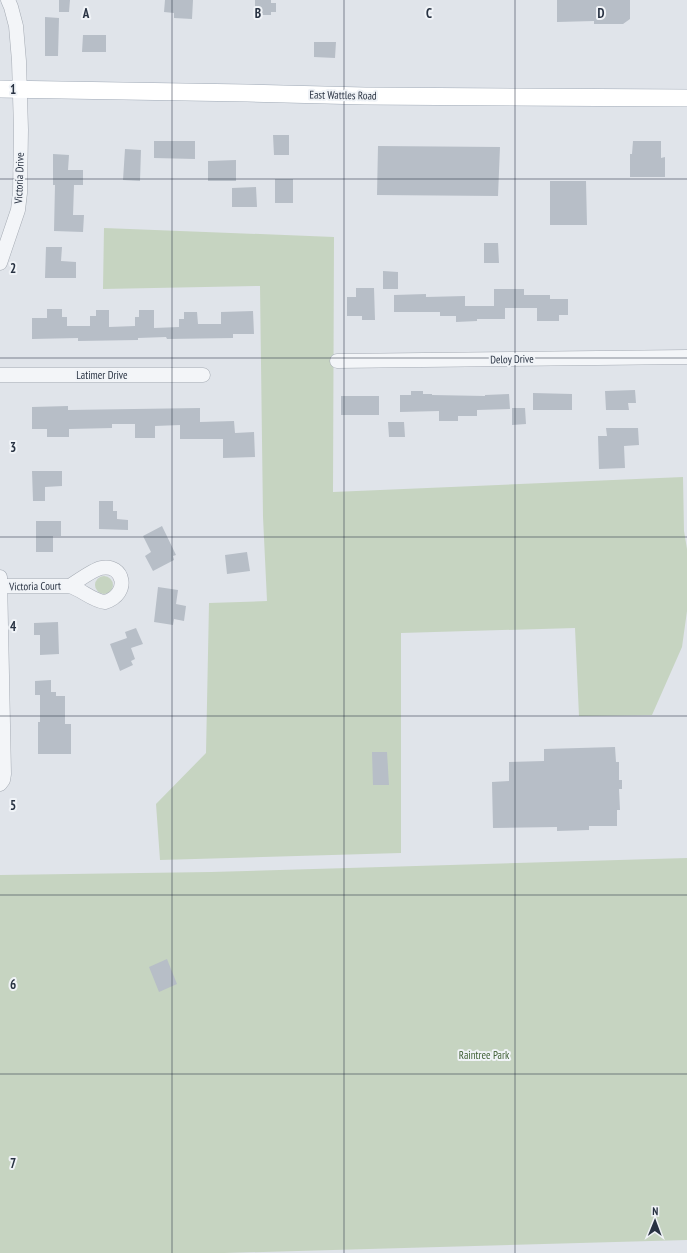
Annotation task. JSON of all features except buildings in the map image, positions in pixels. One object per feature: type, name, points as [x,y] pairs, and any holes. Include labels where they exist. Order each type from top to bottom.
[{"type":"main road","name":"East Wattles Road","points":[[0,90],[20,89],[365,96],[687,98]]},
{"type":"street","name":"Victoria Drive","points":[[0,263],[19,204],[21,130],[20,89],[16,26],[8,0]]},
{"type":"street","name":"Deloy Drive","points":[[337,361],[687,357]]},
{"type":"street","name":"Latimer Drive","points":[[0,375],[203,375]]},
{"type":"street","points":[[0,577],[4,774],[3,780],[0,784]]},
{"type":"street","name":"Victoria Court","points":[[0,586],[70,586]]},
{"type":"green space","points":[[104,228],[334,237],[333,492],[683,477],[684,531],[687,549],[687,611],[682,647],[652,715],[579,716],[575,628],[401,633],[401,853],[160,860],[156,804],[206,753],[209,603],[267,601],[263,517],[260,286],[103,289]]},
{"type":"green space","points":[[100,576],[108,576],[113,581],[111,592],[108,594],[100,594],[95,589],[95,581]]},
{"type":"green space","name":"Raintree Park","points":[[687,858],[687,1240],[224,1253],[0,1253],[0,875],[211,872]]}]
